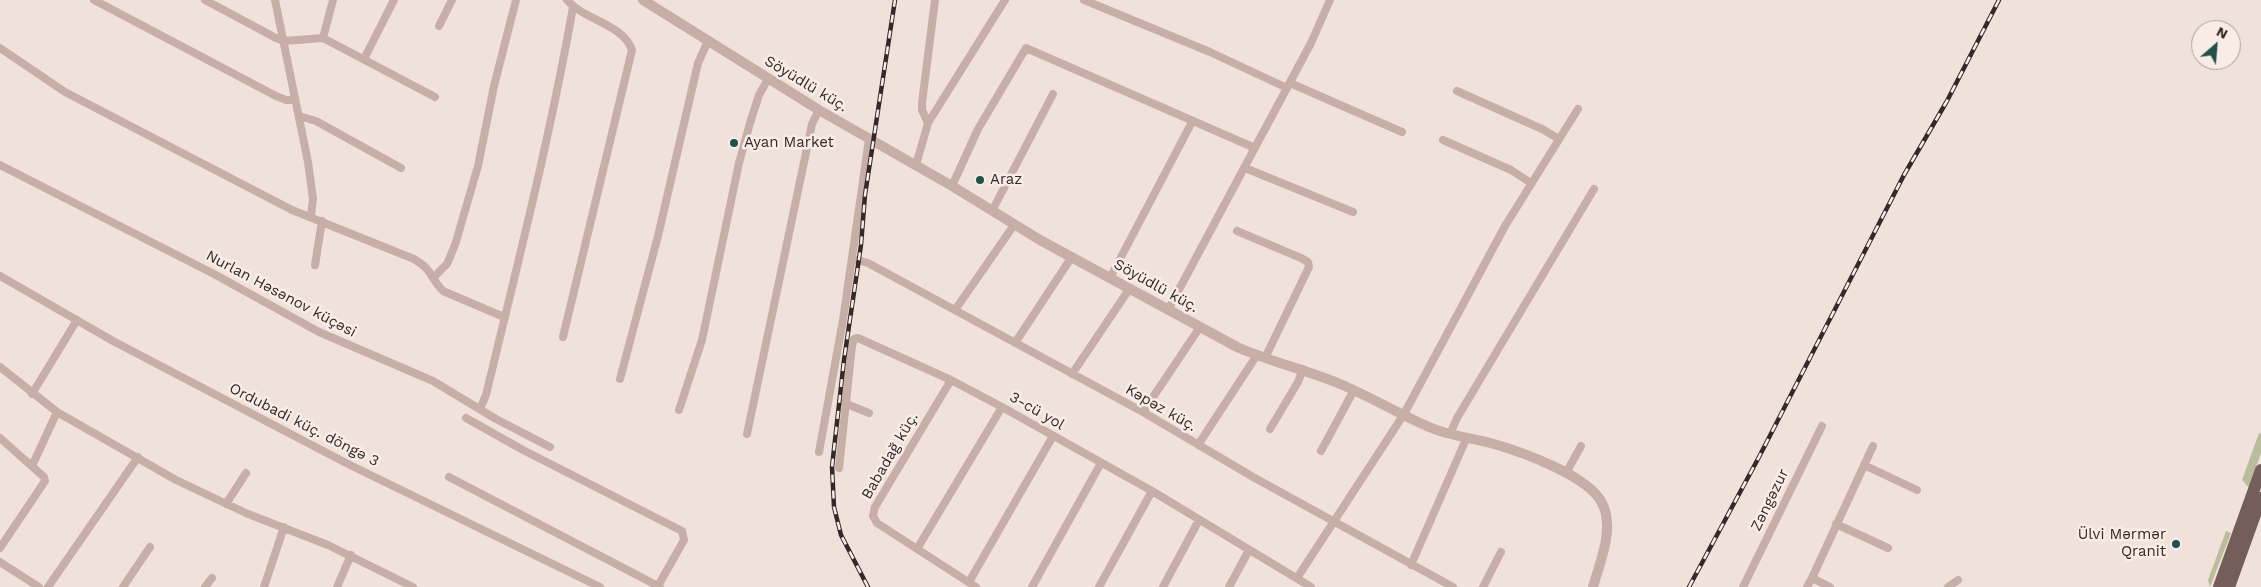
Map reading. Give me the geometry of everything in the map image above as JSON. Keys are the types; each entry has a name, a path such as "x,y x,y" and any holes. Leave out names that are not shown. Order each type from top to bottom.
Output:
{"main road":[{"path":"2219,587 2261,470"},
{"path":"2229,587 2261,498"}],"street":[{"path":"94,0 276,96 286,100 294,100"},
{"path":"205,0 284,41 323,38 435,97"},
{"path":"276,0 294,100 299,116 312,184 311,216"},
{"path":"323,38 333,0"},
{"path":"364,59 394,0"},
{"path":"439,26 452,0"},
{"path":"434,277 447,264 455,245 478,166 494,86 516,0"},
{"path":"563,337 632,50 629,43 619,34 573,7 567,0"},
{"name":"Söyüdlü küç.","path":"643,0 818,110 952,186 1071,258 1200,327 1261,357 1304,370 1354,390 1428,427 1522,454 1566,473 1597,495 1605,509 1606,539 1593,587"},
{"path":"928,123 922,110 922,103 935,0"},
{"path":"916,165 928,123 1005,0"},
{"path":"1084,0 1402,132"},
{"path":"1168,310 1288,86 1330,0"},
{"path":"480,409 486,395 504,318 564,58 573,7"},
{"path":"620,379 658,236 698,63 708,41"},
{"path":"0,48 65,92 292,210 311,216 414,259 428,268 437,285 443,291 504,318"},
{"path":"952,186 978,129 1026,48 1255,148"},
{"path":"679,410 702,340 739,162 750,123 768,79"},
{"path":"1457,91 1542,129 1559,139"},
{"path":"992,211 1053,94"},
{"path":"1300,582 1333,522 1404,414 1505,226 1578,108"},
{"path":"747,434 812,124 818,110"},
{"path":"299,116 316,120 401,168"},
{"path":"1110,278 1192,122"},
{"path":"818,452 853,259 870,139"},
{"path":"1443,140 1511,170 1531,183"},
{"name":"Nurlan Həsənov küçəsi","path":"0,165 214,274 319,332 433,381 550,447"},
{"path":"1245,168 1353,212"},
{"path":"1450,434 1457,418 1594,189"},
{"path":"315,265 322,221"},
{"path":"955,310 1014,225"},
{"path":"1198,445 1261,357 1309,267 1308,262 1301,258 1238,231"},
{"path":"1015,343 1071,258"},
{"name":"Kəpəz küç.","path":"853,259 868,263 1143,412 1333,522 1453,587"},
{"name":"Ordubadi küç. döngə 3","path":"1,278 348,464 600,587"},
{"path":"1072,374 1130,288"},
{"path":"32,394 77,320"},
{"path":"1143,412 1200,327"},
{"name":"3-cü yol","path":"839,468 844,403 852,346 856,338 950,380 1002,407 1152,491 1311,587"},
{"path":"0,367 57,412 176,480 248,514 284,527 351,556 413,587"},
{"path":"1270,429 1304,370"},
{"name":"Babadağ küç.","path":"950,380 876,507 873,516 877,523 976,587"},
{"path":"1321,451 1354,390"},
{"path":"844,403 869,413"},
{"path":"918,549 1002,407"},
{"path":"32,466 57,412"},
{"path":"449,477 647,584 659,586 684,540 682,531 466,418"},
{"name":"Zəngəzur","path":"1743,587 1822,426"},
{"path":"969,582 1053,436"},
{"path":"1412,565 1467,437"},
{"path":"0,438 44,478 43,486 0,548"},
{"path":"1566,473 1581,446"},
{"path":"1807,587 1873,446"},
{"path":"48,587 138,457"},
{"path":"1032,587 1101,463"},
{"path":"1864,465 1917,490"},
{"path":"226,504 246,473"},
{"path":"1099,587 1152,491"},
{"path":"1163,587 1199,520"},
{"path":"1836,524 1888,548"},
{"path":"264,587 284,527"},
{"path":"123,587 150,547"},
{"path":"1229,587 1249,550"},
{"path":"1483,587 1502,552"},
{"path":"338,587 351,556"},
{"path":"0,562 40,587"},
{"path":"205,587 212,578"},
{"path":"1812,578 1830,587"},
{"path":"1948,587 1958,580"}],"green space":[{"path":"2259,433 2261,434 2261,453 2249,488 2242,480"},
{"path":"2226,531 2231,533 2210,587 2208,580"}],"railway":[{"path":"868,587 841,535 834,507 832,467 844,360 861,245 865,195 895,0"},
{"path":"1689,587 1759,457 1904,175 1947,101 1999,0"}],"place":[{"name":"Ayan Market","path":"734,143"},
{"name":"Araz","path":"980,180"},
{"name":"Ülvi Mərmər Qranit","path":"2176,544"}]}
